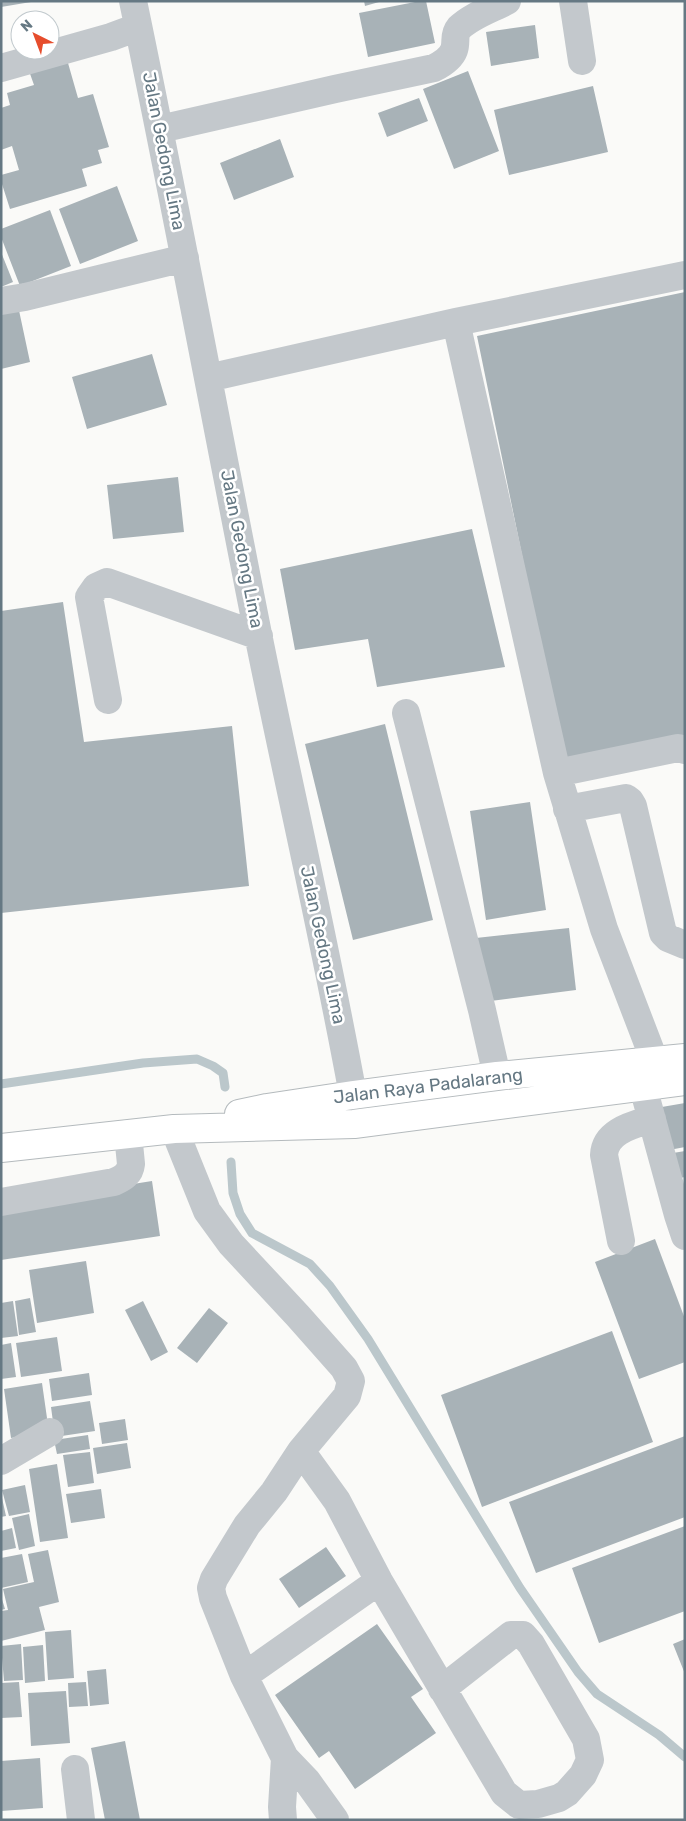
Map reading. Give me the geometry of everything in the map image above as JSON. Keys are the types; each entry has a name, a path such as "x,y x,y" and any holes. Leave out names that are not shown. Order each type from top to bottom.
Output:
{"highway":[{"name":"Jalan Raya Padalarang","path":"174,1129 267,1108 353,1095 497,1076 685,1058"},
{"name":"Jalan Raya Padalarang","path":"1,1148 174,1129 354,1124 685,1081"}],"street":[{"path":"160,129 335,88 434,68 448,59 454,50 455,35 458,29 484,12 507,1"},
{"path":"573,1 582,62"},
{"path":"1,68 111,37 136,14"},
{"name":"Jalan Gedong Lima","path":"136,14 259,636 338,1013 353,1095"},
{"path":"1,301 25,297 185,258"},
{"path":"208,378 456,322 685,275"},
{"path":"456,322 557,773 604,928 655,1062"},
{"path":"108,700 89,597 96,587 107,582 259,636"},
{"path":"406,713 497,1076"},
{"path":"557,773 678,748 685,750"},
{"path":"567,809 626,798 630,801 633,806 662,933 685,946"},
{"path":"644,1087 685,1236"},
{"path":"621,1241 604,1147 609,1140 625,1128 652,1119"},
{"path":"174,1129 207,1211 232,1244 344,1368 351,1381 347,1396 301,1451 274,1492 247,1525 214,1579 211,1588 213,1598 244,1676 285,1758 307,1781 335,1820"},
{"path":"1,1202 114,1182 124,1177 131,1164 128,1134"},
{"path":"1,1461 50,1432"},
{"path":"301,1451 337,1501 379,1581 442,1689 504,1793 514,1802 526,1806 538,1804 558,1798 574,1787 587,1770 590,1760 586,1738 531,1644 523,1635 511,1635 442,1689"},
{"path":"244,1676 379,1581"},
{"path":"283,1820 285,1758"},
{"path":"75,1769 81,1820"}],"building":[{"path":"1,1 31,1 31,2 1,7"},
{"path":"364,1 379,1 379,2 365,6"},
{"path":"426,1 435,43 368,57 359,13"},
{"path":"535,25 539,58 491,66 486,32"},
{"path":"66,56 78,98 93,94 109,147 98,150 102,163 82,169 87,186 10,209 1,181 1,175 19,170 12,146 1,150 1,108 10,105 7,93 34,85 28,68 53,60 60,60 60,58"},
{"path":"468,71 499,151 454,169 423,89"},
{"path":"593,86 608,152 509,175 494,110"},
{"path":"419,98 428,121 387,137 378,113"},
{"path":"280,139 294,177 234,200 220,163"},
{"path":"117,186 138,241 80,264 59,209"},
{"path":"50,210 71,266 20,286 1,237 1,229"},
{"path":"1,252 13,282 1,287"},
{"path":"685,292 685,735 564,760 477,336"},
{"path":"17,301 30,362 1,369 1,305"},
{"path":"152,354 167,405 87,429 72,377"},
{"path":"178,477 184,532 113,539 107,485"},
{"path":"472,529 505,667 377,687 368,639 295,650 280,569"},
{"path":"63,602 84,742 232,726 249,886 1,913 1,611"},
{"path":"385,724 433,920 353,940 305,744"},
{"path":"530,802 546,910 486,920 470,811"},
{"path":"569,928 576,990 483,1002 476,938"},
{"path":"685,1103 685,1147 664,1151 656,1108"},
{"path":"685,1151 685,1177 671,1180 667,1154"},
{"path":"152,1181 160,1236 1,1260 1,1205"},
{"path":"655,1239 685,1319 685,1362 639,1379 595,1262"},
{"path":"86,1261 94,1313 37,1323 29,1270"},
{"path":"30,1298 36,1332 19,1335 15,1301"},
{"path":"13,1301 18,1336 1,1338 1,1303"},
{"path":"143,1301 168,1352 151,1361 125,1310"},
{"path":"209,1308 228,1323 197,1363 177,1348"},
{"path":"612,1331 653,1442 482,1507 441,1395"},
{"path":"57,1337 62,1371 21,1377 16,1343"},
{"path":"11,1343 16,1377 1,1379 1,1345"},
{"path":"89,1373 92,1395 52,1401 49,1379"},
{"path":"42,1383 49,1432 11,1438 4,1389"},
{"path":"90,1401 95,1431 55,1437 51,1407"},
{"path":"125,1419 128,1440 102,1444 99,1423"},
{"path":"88,1435 90,1449 57,1454 54,1440"},
{"path":"685,1436 685,1517 536,1573 509,1502"},
{"path":"127,1443 131,1468 97,1474 93,1448"},
{"path":"90,1452 94,1483 68,1487 63,1455"},
{"path":"57,1464 68,1538 40,1542 29,1469"},
{"path":"25,1485 30,1512 9,1516 2,1490"},
{"path":"101,1489 105,1518 71,1523 66,1494"},
{"path":"1,1499 6,1516 1,1517"},
{"path":"29,1514 35,1546 19,1550 12,1518"},
{"path":"685,1526 685,1611 599,1643 572,1568"},
{"path":"12,1528 16,1548 1,1551 1,1531"},
{"path":"326,1547 346,1576 299,1608 279,1579"},
{"path":"48,1550 59,1602 39,1607 45,1630 1,1641 1,1611 8,1610 3,1589 34,1582 28,1554"},
{"path":"22,1554 28,1582 1,1588 1,1558"},
{"path":"1,1596 5,1609 1,1610"},
{"path":"377,1624 423,1689 411,1697 436,1733 355,1789 329,1751 319,1758 275,1695"},
{"path":"71,1630 74,1678 48,1680 45,1632"},
{"path":"685,1639 685,1674 673,1644"},
{"path":"21,1644 23,1680 4,1681 1,1646"},
{"path":"43,1645 45,1681 25,1683 23,1647"},
{"path":"106,1669 109,1704 90,1706 87,1671"},
{"path":"19,1682 22,1717 1,1718 1,1683"},
{"path":"86,1682 88,1706 69,1707 68,1683"},
{"path":"66,1691 70,1743 31,1746 28,1693"},
{"path":"125,1741 140,1820 105,1820 91,1748"},
{"path":"40,1758 43,1808 1,1811 1,1761"}],"waterway":[{"path":"1,1084 143,1063 197,1059 223,1073 225,1087"},
{"path":"231,1162 233,1193 240,1214 252,1233 310,1264 330,1286 368,1339 520,1588 578,1672 597,1694 659,1735 685,1757"}]}
